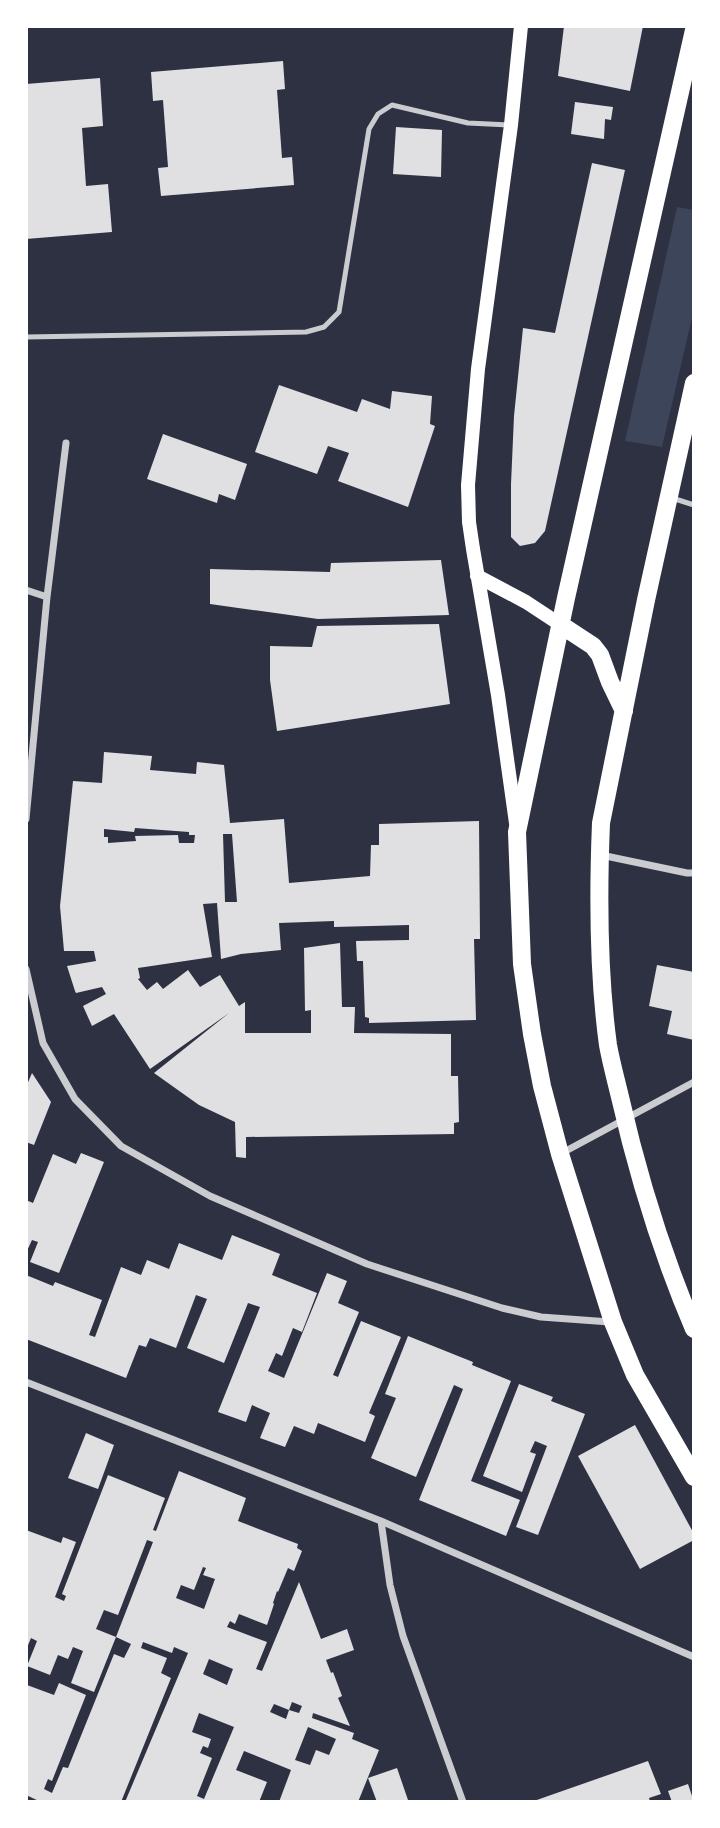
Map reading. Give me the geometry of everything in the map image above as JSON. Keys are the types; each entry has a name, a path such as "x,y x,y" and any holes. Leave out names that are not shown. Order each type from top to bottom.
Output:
{"main road":[{"path":"521,26 511,125 478,369 468,485 469,522 498,695 517,832 522,964 542,1086 560,1154 613,1322 635,1375 694,1477"},
{"path":"517,832 694,30"},
{"path":"694,383 601,822 600,855 602,981 609,1049 625,1119 657,1231 694,1329"},
{"path":"477,576 526,602 593,646 600,655 624,711"}],"street":[{"path":"26,819 47,597 66,443"},
{"path":"26,590 47,597"},
{"path":"600,855 690,873 694,879"},
{"path":"26,968 43,1044 75,1098 121,1146 210,1196 367,1264 502,1308 541,1317 613,1322"},
{"path":"560,1154 694,1082"},
{"path":"26,1382 382,1521 694,1657"},
{"path":"382,1521 390,1585 403,1636 463,1802"}],"lane":[{"path":"26,337 306,332 324,327 340,312 369,129 378,114 392,105 468,124 511,125"},
{"path":"669,497 694,505"}],"shaded area":[{"path":"677,207 694,210 694,309 662,447 625,441"}],"building":[{"path":"564,26 643,26 630,91 558,76"},
{"path":"283,61 285,89 277,90 282,158 292,157 294,185 161,196 158,168 168,167 163,100 153,101 151,72"},
{"path":"100,78 103,126 82,128 86,186 108,184 112,232 26,239 26,84"},
{"path":"575,102 613,107 611,120 605,119 604,139 571,134"},
{"path":"396,127 442,130 441,177 393,174"},
{"path":"592,163 625,170 545,531 535,543 520,546 511,537 511,484 514,416 523,328 555,333"},
{"path":"279,385 357,412 362,399 390,409 392,391 432,396 430,424 435,426 408,507 338,481 349,453 328,446 317,474 255,452"},
{"path":"163,434 247,464 235,500 219,494 217,503 147,479"},
{"path":"441,560 449,615 318,619 210,604 210,569 330,572 331,563"},
{"path":"439,624 450,704 277,731 270,680 270,646 312,647 317,626"},
{"path":"104,752 152,756 150,770 196,774 197,762 224,765 230,823 284,819 289,883 370,876 371,845 379,845 379,824 479,821 480,939 474,939 476,1020 369,1023 369,1018 365,1017 363,961 357,961 356,941 409,940 409,925 334,927 334,921 279,923 281,950 221,959 217,903 203,904 212,957 138,968 138,979 147,990 157,982 163,989 188,970 200,987 220,975 239,1006 245,1002 245,1033 311,1033 311,1010 305,1011 304,948 340,943 342,1007 355,1007 354,1033 451,1034 451,1076 458,1076 459,1122 454,1123 454,1134 246,1137 246,1158 236,1157 235,1122 199,1105 154,1073 229,1013 150,1069 114,1014 92,1026 83,1006 106,994 102,987 76,993 67,966 96,961 94,951 64,951 60,906 73,781 102,783","holes":["135,828 189,832 189,835 195,835 194,843 179,843 178,835 135,836 136,841 108,843 108,837 104,837 104,829 134,832","223,834 232,834 237,902 225,902"]},
{"path":"657,965 694,972 694,1040 667,1034 672,1011 649,1006"},
{"path":"32,1073 51,1102 34,1145 26,1142 26,1087"},
{"path":"81,1153 104,1162 59,1273 30,1262 38,1242 32,1240 26,1253 26,1200 33,1203 53,1154 76,1164"},
{"path":"232,1235 280,1254 272,1275 317,1293 302,1332 293,1328 282,1356 276,1353 268,1371 284,1378 327,1273 347,1281 338,1303 359,1312 333,1375 338,1377 361,1321 401,1337 369,1413 375,1416 365,1442 318,1423 314,1434 294,1426 285,1447 260,1438 270,1413 252,1405 246,1422 218,1412 260,1307 248,1303 224,1363 187,1348 207,1299 196,1295 176,1348 150,1338 146,1347 139,1345 126,1378 26,1339 26,1275 53,1286 55,1282 102,1300 89,1335 95,1337 121,1267 141,1275 147,1260 169,1269 179,1243 222,1260"},
{"path":"408,1336 473,1362 472,1365 511,1381 471,1481 520,1500 506,1536 419,1500 463,1389 454,1385 416,1477 371,1458 396,1398 385,1394"},
{"path":"519,1384 553,1397 551,1401 585,1414 538,1535 516,1527 547,1446 535,1441 530,1452 536,1454 522,1492 483,1476"},
{"path":"635,1425 694,1534 694,1540 640,1569 578,1456"},
{"path":"86,1433 114,1445 98,1489 68,1478"},
{"path":"179,1471 246,1498 238,1521 298,1544 297,1548 302,1551 294,1571 288,1568 277,1591 267,1625 239,1614 235,1624 230,1621 227,1627 267,1642 256,1669 262,1671 299,1582 321,1639 347,1629 354,1650 326,1660 342,1696 338,1698 350,1726 313,1713 312,1718 354,1733 352,1739 379,1750 358,1802 279,1802 291,1770 244,1751 236,1770 267,1782 259,1802 125,1802 188,1653 174,1647 172,1653 143,1642 141,1648 167,1658 161,1673 171,1678 121,1802 41,1802 26,1795 27,1685 54,1695 59,1683 86,1695 52,1781 48,1779 44,1789 52,1793 63,1767 68,1768 114,1654 124,1658 131,1644 116,1637 94,1692 71,1683 83,1651 73,1647 68,1659 58,1655 50,1675 27,1666 37,1641 31,1638 26,1650 26,1530 61,1543 63,1537 76,1542 55,1597 64,1601 66,1596 62,1594 108,1475 165,1498 153,1530 156,1531","holes":["147,1540 153,1542 116,1637 96,1629 104,1610 118,1615","203,1567 206,1568 203,1575 215,1579 204,1609 176,1598 181,1585 194,1590","209,1659 233,1669 227,1685 203,1674","292,1702 302,1706 299,1713 289,1710","274,1704 289,1710 286,1719 270,1712","199,1713 234,1727 204,1799 197,1796 212,1758 200,1753 203,1746 208,1748 211,1739 192,1732","308,1727 336,1739 329,1755 316,1750 310,1765 295,1760"]},
{"path":"648,1761 661,1794 649,1798 650,1802 531,1802"},
{"path":"397,1768 408,1800 377,1802 368,1778"},
{"path":"688,1784 694,1802 672,1802 668,1791"}]}
